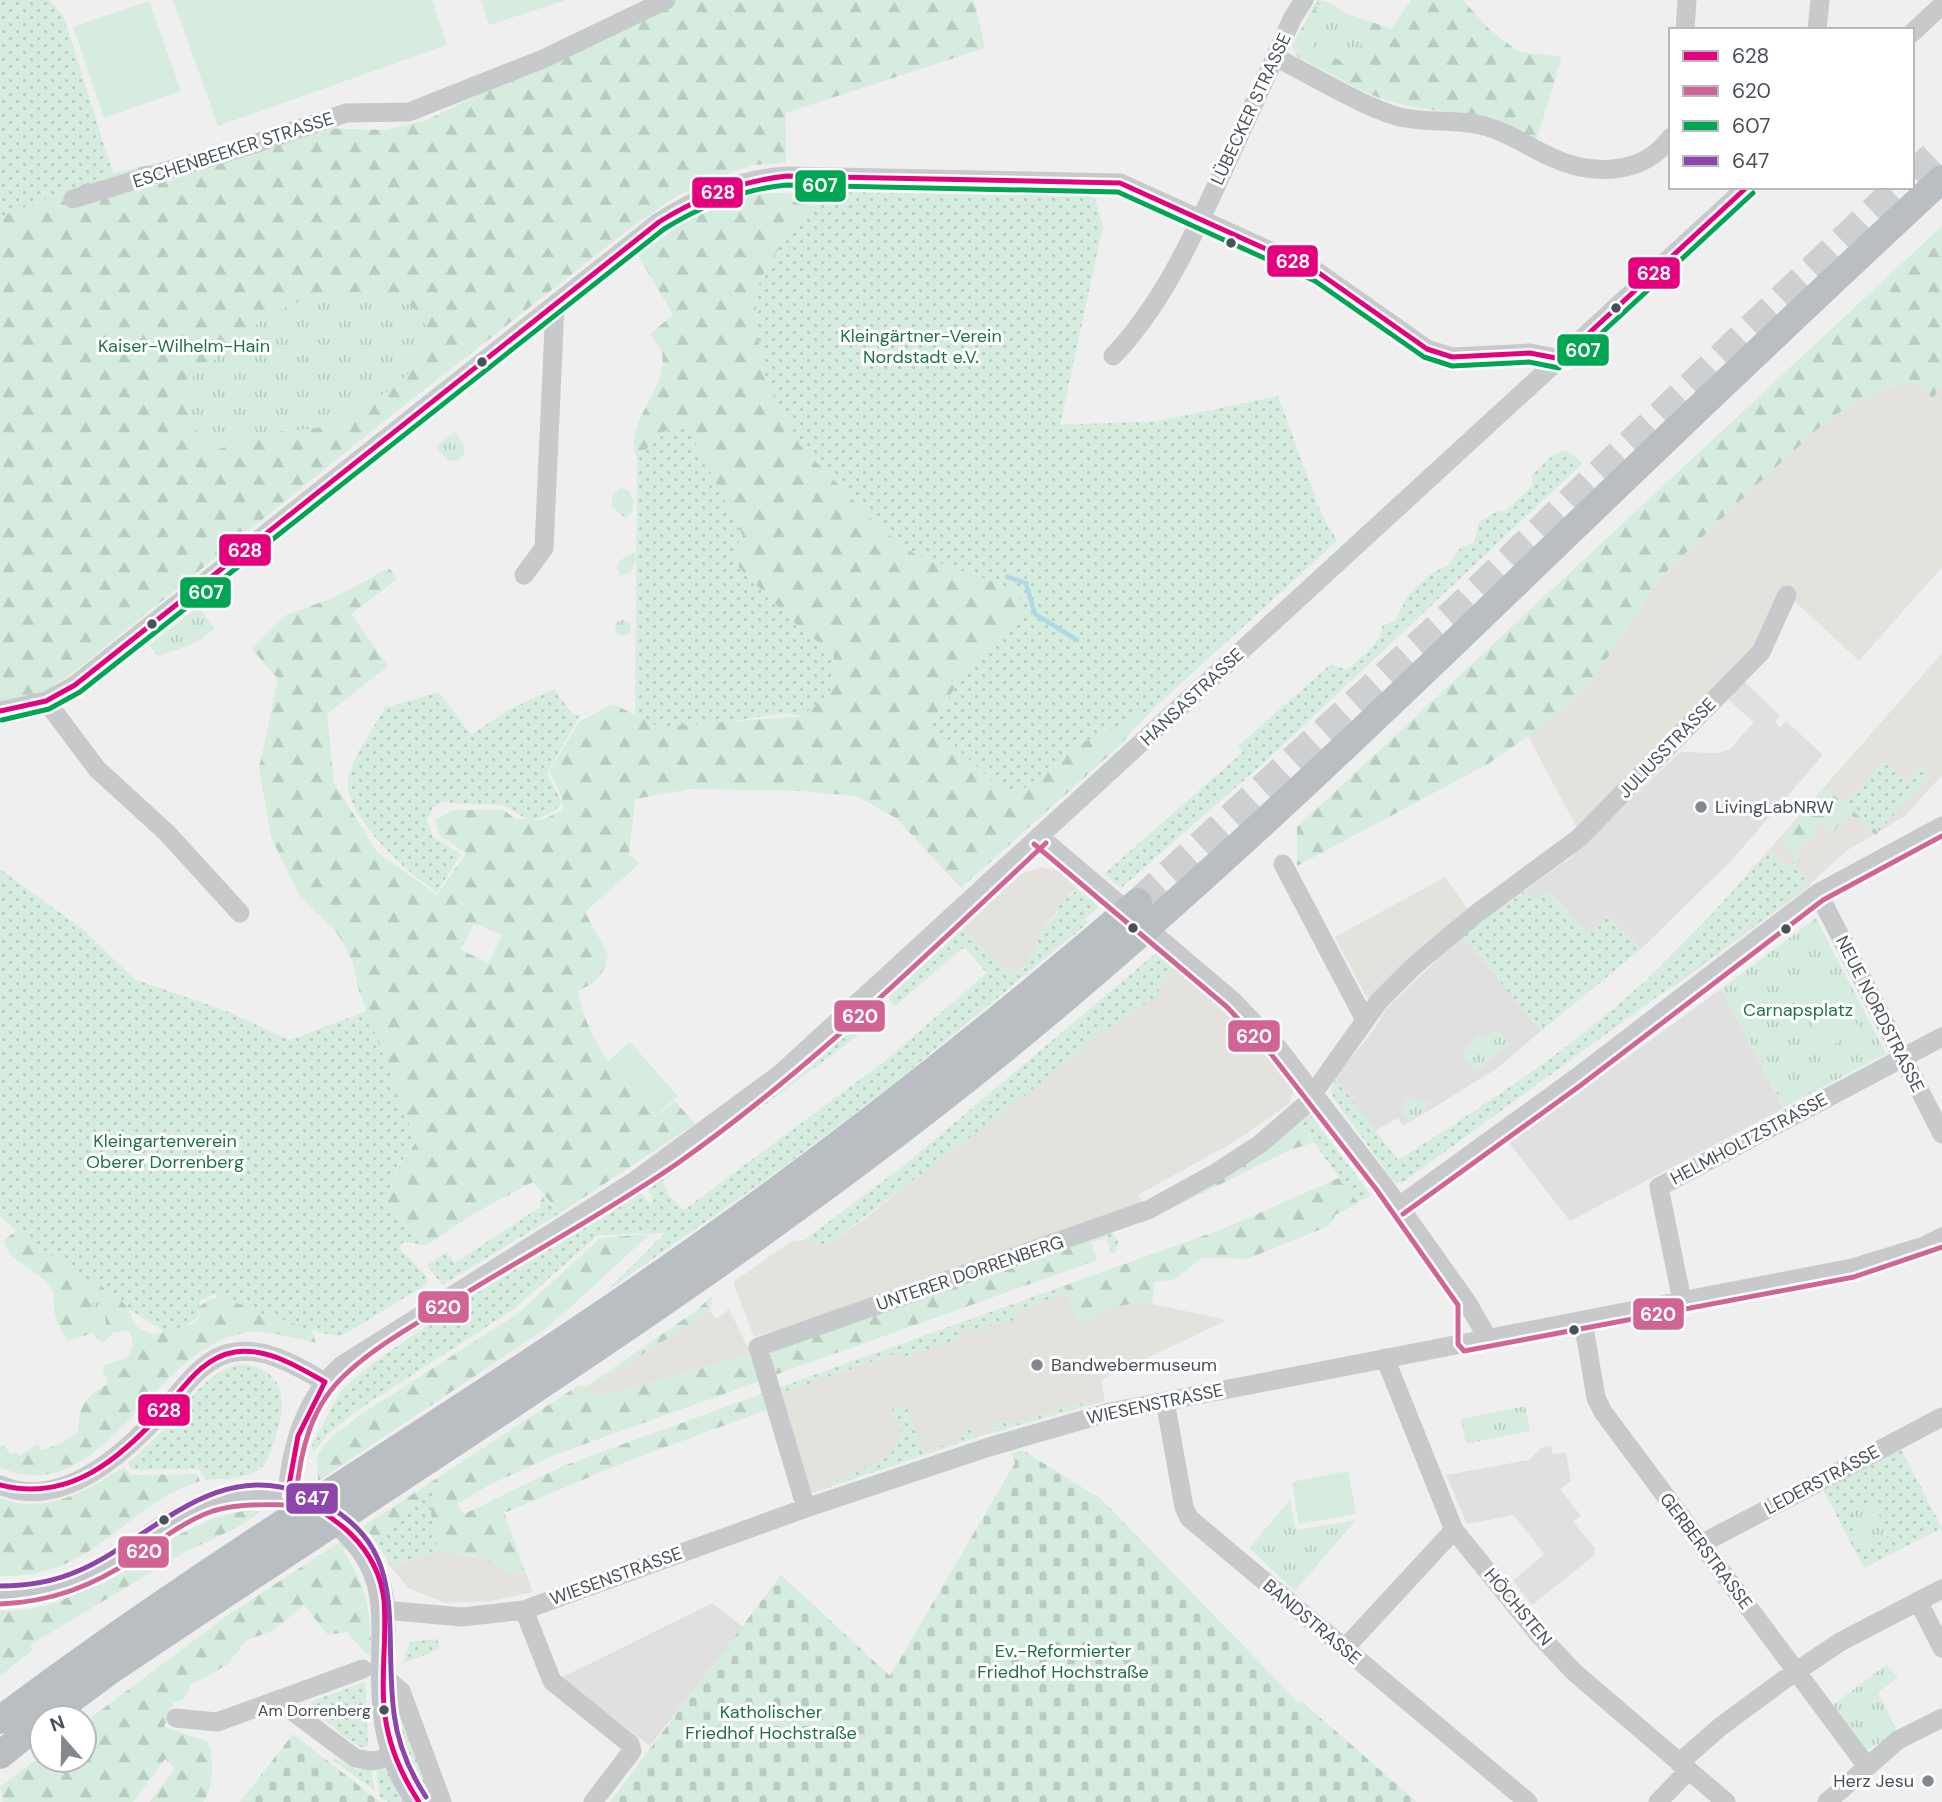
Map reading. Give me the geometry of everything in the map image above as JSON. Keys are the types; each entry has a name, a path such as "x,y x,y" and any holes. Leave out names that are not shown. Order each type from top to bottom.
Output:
{"highway":[{"path":"65,1704 108,1672 546,1382 724,1260 908,1125 1148,910 1303,786 1942,179"},
{"path":"0,1720 135,1623 500,1383 721,1231 1126,929"},
{"path":"0,1755 28,1733"}],"main road":[{"path":"0,1595 47,1590 91,1576 163,1527 207,1504 258,1495 287,1496 310,1504 334,1518 356,1542 380,1583 384,1610 373,1673 393,1758 419,1802"}],"street":[{"name":"ESCHENBEEKER STRASSE","path":"72,199 245,148 346,113 409,112 543,59 666,0"},
{"name":"LÜBECKER STRASSE","path":"1113,356 1128,340 1164,287 1201,219 1304,0"},
{"path":"1685,28 1687,0"},
{"path":"1817,28 1820,0"},
{"path":"1914,31 1942,5"},
{"path":"1275,57 1391,115 1406,119 1483,126 1517,138 1552,158 1581,167 1613,170 1643,163 1657,154 1669,139"},
{"path":"0,711 46,701 75,685 659,222 694,200 733,184 770,177 1107,181 1133,187 1319,273 1427,349 1452,357 1530,353 1561,359"},
{"name":"HANSASTRASSE","path":"324,1382 365,1348 636,1180 728,1115 780,1074 1744,189"},
{"path":"524,575 544,548 555,305"},
{"name":"JULIUSSTRASSE","path":"1312,1092 1378,1001 1450,935 1578,838 1762,652 1776,614 1787,595"},
{"path":"46,701 97,769 167,832 240,913"},
{"path":"1398,1208 1619,1046 1818,893 1942,826"},
{"path":"1040,837 1233,1002 1278,1048 1467,1302 1489,1339"},
{"path":"1283,864 1365,1020"},
{"name":"NEUE NORDSTRASSE","path":"1818,893 1942,1134"},
{"name":"HELMHOLTZSTRASSE","path":"1682,1301 1659,1187 1942,1037"},
{"name":"UNTERER DORRENBERG","path":"806,1508 758,1347 1063,1242 1150,1209 1217,1172 1260,1144 1289,1122 1305,1105 1312,1092"},
{"name":"WIESENSTRASSE","path":"384,1610 463,1617 524,1610 806,1508 989,1447 1110,1412 1852,1268 1911,1251 1942,1237"},
{"path":"1467,1302 1467,1343"},
{"name":"GERBERSTRASSE","path":"1583,1321 1596,1398 1603,1412 1866,1765"},
{"path":"0,1485 24,1491 44,1490 89,1474 135,1439 200,1370 227,1353 241,1351 266,1354 324,1382 297,1435 287,1496"},
{"name":"HÖCHSTEN","path":"1385,1358 1454,1530 1540,1636 1575,1673 1726,1802"},
{"name":"BANDSTRASSE","path":"1165,1401 1184,1507 1189,1518 1528,1802"},
{"name":"LEDERSTRASSE","path":"1701,1544 1942,1417"},
{"path":"1345,1648 1454,1530"},
{"path":"1658,1802 1684,1767 1720,1727 1840,1642 1942,1589"},
{"path":"1918,1601 1942,1648"},
{"path":"524,1610 552,1681 631,1744 632,1751 593,1802"},
{"path":"176,1718 217,1722 277,1700 373,1673 401,1691 442,1802"},
{"path":"277,1700 355,1758 371,1761 393,1758"},
{"path":"1827,1802 1866,1765 1898,1740 1942,1718"}],"shaded area":[{"path":"1914,382 1933,398 1942,386 1942,567 1859,661 1785,592 1764,639 1578,830 1528,736 1573,701 1596,674 1663,575 1768,474 1831,417 1882,389"},
{"path":"1942,653 1942,775 1905,816 1846,851 1799,894 1673,987 1659,968 1717,909"},
{"name":"LivingLabNRW","path":"1742,679 1780,716 1775,722 1780,727 1786,721 1823,755 1731,861 1641,949 1609,917 1589,934 1547,890 1535,901 1525,891 1570,858 1680,752 1719,753 1730,749 1754,722 1724,696"},
{"path":"1041,867 1059,871 1078,889 1071,892 1042,931 1026,964 1015,973 1000,966 962,928 1021,874"},
{"path":"1445,877 1469,911 1372,1000 1368,1000 1335,937"},
{"path":"1462,936 1541,1031 1499,1067 1433,1108 1403,1126 1398,1118 1375,1131 1335,1078 1375,1028 1386,1009"},
{"path":"1174,966 1238,1019 1294,1089 1289,1104 1234,1142 1138,1195 1143,1203 929,1280 754,1337 733,1282 792,1241 804,1240 827,1245 864,1219 1103,1031 1154,998"},
{"path":"1721,989 1784,1108 1570,1221 1509,1143"},
{"path":"1184,1243 1175,1279 1154,1282 1152,1304 1227,1320 1101,1380 1105,1401 977,1437 809,1494 778,1388"},
{"path":"729,1309 751,1354 605,1396 582,1392 710,1311 717,1319"},
{"path":"1551,1446 1552,1454 1566,1452 1571,1481 1560,1489 1581,1516 1573,1522 1596,1549 1593,1551 1595,1555 1532,1605 1513,1581 1544,1554 1514,1515 1467,1524 1446,1475 1529,1460 1541,1448"},
{"path":"439,1550 473,1557 485,1556 512,1574 525,1571 533,1592 491,1601 446,1603 408,1588 391,1567"},
{"path":"712,1603 743,1627 650,1746 561,1678"}],"green space":[{"path":"0,0 49,0 63,15 113,173 0,217"},
{"path":"173,0 432,0 447,45 218,126"},
{"path":"481,0 566,0 489,25"},
{"name":"Kaiser-Wilhelm-Hain","path":"671,0 974,0 985,48 785,113 786,163 753,165 680,194 632,227 373,430 74,672 42,693 0,701 0,217 113,173 319,128 386,130 427,120"},
{"path":"1317,0 1326,1 1348,14 1391,29 1411,0 1463,0 1489,29 1519,52 1562,57 1536,140 1519,130 1486,118 1387,100 1360,90 1296,56 1292,46 1312,9 1325,15 1311,46 1350,65 1368,29 1315,3"},
{"path":"149,1 181,91 104,118 73,27"},
{"path":"1315,3 1368,29 1351,65 1311,46 1325,16 1312,9"},
{"name":"Kleingärtner-Verein Nordstadt e.V.","path":"821,192 1094,196 1103,226 1060,425 1158,421 1278,396 1321,513 1337,541 1153,709 1084,742 1011,799 930,723 972,665 1023,614 1017,591 915,554 882,530 800,445 765,376 757,331 756,298 760,280 775,254"},
{"path":"821,192 775,254 760,280 756,298 757,331 765,376 800,445 882,530 915,554 1017,590 1023,613 972,665 930,723 1011,799 1084,742 1153,709 1116,749 961,888 896,818 856,796 802,791 690,789 635,799 629,855 640,863 585,912 608,955 598,978 578,991 590,1029 607,1060 655,1117 675,1101 695,1124 560,1213 533,1182 473,1214 427,1245 385,1207 397,1169 416,1142 359,991 352,960 336,931 300,897 271,837 259,768 278,679 252,649 286,615 333,598 389,568 397,579 351,614 388,666 327,714 334,783 377,852 437,895 466,853 440,836 435,820 454,810 504,810 515,819 542,820 563,810 562,798 549,771 579,722 613,704 660,727 802,716 830,694 834,654 802,630 739,568 736,546 743,536 687,426 665,431 637,458 634,445 640,419 659,380 662,367 662,353 650,334 673,315 638,255 702,209 745,194","holes":["474,923 502,935 489,963 461,950"]},
{"path":"1942,226 1942,386 1933,398 1914,382 1882,389 1831,417 1663,575 1596,674 1573,701 1488,764 1297,866 1297,827"},
{"path":"358,292 388,295 413,308 427,331 428,348 422,360 372,402 336,423 281,431 207,453 186,406 185,381 204,369 246,332 275,313 304,300"},
{"path":"687,426 744,536 739,568 802,630 834,654 830,694 803,716 785,713 714,724 660,727 635,717 637,458 665,431"},
{"path":"455,432 463,443 465,453 459,460 449,461 436,447"},
{"path":"1566,450 1583,463 1268,759 1121,888 1104,874 1243,752 1238,746 1331,664 1346,670 1363,656 1378,639 1382,626 1395,621 1407,597 1419,584 1448,565 1461,547 1474,543 1479,522 1496,512 1507,510 1532,486 1532,475 1553,455"},
{"path":"621,488 630,492 633,503 631,514 625,518 611,506 613,494"},
{"path":"634,552 637,557 631,572 621,576 617,568 619,561"},
{"path":"198,607 215,628 196,643 158,656 149,645"},
{"path":"620,620 626,620 631,628 629,634 620,636 615,631 615,625"},
{"path":"554,689 572,714 580,715 547,773 562,803 550,813 534,819 496,805 444,801 433,808 427,819 433,837 461,854 437,892 410,872 378,841 354,806 348,789 349,775 365,741 385,708 439,692 471,735 510,709"},
{"path":"1885,761 1908,782 1915,774 1912,771 1919,764 1930,776 1878,832 1844,804"},
{"path":"1825,788 1878,832 1876,835 1850,814 1831,833 1819,820 1812,827 1817,833 1796,852 1802,859 1795,863 1788,846 1780,839"},
{"path":"1770,851 1789,868 1795,863 1809,886 1402,1183 1395,1183 1334,1099 1331,1091 1335,1078 1398,1160 1501,1093 1599,1021 1674,953"},
{"name":"Kleingartenverein Oberer Dorrenberg","path":"0,869 85,931 134,979 226,1011 290,1040 367,1011 416,1141 397,1167 385,1207 427,1245 403,1242 399,1248 426,1276 427,1284 345,1334 335,1336 225,1309 215,1294 200,1300 197,1318 173,1334 166,1333 37,1249 0,1216"},
{"path":"1078,889 1099,907 1085,919 1088,923 897,1081 781,1169 608,1290 665,1233 598,1235 514,1309 355,1412 327,1435 313,1453 312,1444 343,1388 377,1360 459,1304 641,1192 649,1204 654,1200 647,1188 769,1099 876,1004 885,1015 662,1182 668,1191 666,1193 684,1210 885,1061 987,973 964,947 895,1006 886,995 962,928 1000,966 1015,973 1026,964 1042,931 1057,914 1058,905"},
{"path":"1546,890 1589,934 1609,916 1641,949 1541,1031 1462,936 1525,891 1535,901"},
{"name":"Carnapsplatz","path":"1816,918 1886,1054 1784,1107 1721,989"},
{"path":"1156,953 1174,966 1154,998 1103,1031 1018,1101 827,1245 804,1240 901,1168"},
{"path":"1830,973 1860,1030 1825,1049 1795,991"},
{"path":"1497,1028 1510,1044 1476,1072 1461,1054 1481,1033 1484,1037"},
{"path":"630,1042 678,1096 655,1116 607,1062"},
{"path":"1408,1097 1429,1102 1424,1111 1409,1120 1399,1112"},
{"path":"1310,1114 1371,1195 1358,1203 1299,1122"},
{"path":"1299,1122 1313,1143 1292,1149 1142,1223 1140,1219"},
{"path":"1339,1178 1358,1203 1335,1215 1329,1226 1247,1259 1203,1257 1175,1279 1154,1282 1152,1304 1134,1303 1114,1308 1094,1316 1079,1327 1064,1286 1225,1228"},
{"path":"542,1195 560,1213 442,1285 427,1265 447,1252 455,1263 540,1207"},
{"path":"16,1231 29,1237 52,1255 67,1259 85,1279 96,1280 112,1297 120,1299 127,1307 136,1326 152,1335 193,1324 200,1316 198,1308 208,1300 225,1296 256,1314 273,1316 312,1331 316,1343 261,1332 219,1341 187,1362 100,1447 70,1467 37,1475 0,1467 0,1447 3,1445 11,1454 16,1452 20,1456 38,1443 41,1450 62,1443 78,1432 80,1415 87,1399 107,1384 108,1378 103,1373 104,1365 127,1358 133,1344 127,1330 113,1333 106,1330 104,1310 107,1305 98,1301 92,1303 97,1320 92,1333 69,1341 57,1321 52,1290 10,1254 6,1247 4,1240"},
{"path":"1110,1231 1118,1240 1116,1252 1112,1254 1106,1238 1091,1243 1090,1239"},
{"path":"650,1234 551,1325 318,1481 317,1455 332,1437 360,1415 519,1313 600,1238"},
{"path":"1090,1239 1097,1260 772,1376 766,1358 772,1349"},
{"path":"1064,1286 1066,1293 1016,1311 1018,1319 982,1328 982,1331 973,1333 970,1328 959,1331 961,1338 903,1359 899,1352 780,1394 778,1388"},
{"path":"712,1296 710,1311 583,1392 605,1396 751,1354 760,1381 557,1454 491,1484 457,1504 464,1514 563,1466 764,1393 769,1409 625,1462 504,1513 525,1571 512,1574 486,1559 439,1550 431,1514 434,1489 376,1542 370,1533 343,1550 358,1576 366,1600 371,1655 366,1654 347,1632 328,1635 304,1605 274,1630 245,1641 228,1664 191,1685 184,1699 174,1702 164,1727 207,1741 212,1772 207,1796 203,1802 150,1802 175,1768 165,1759 133,1802 3,1802 0,1787 28,1766 28,1774 98,1774 98,1712 225,1617 579,1385 587,1386 697,1310"},
{"path":"98,1301 107,1306 104,1314 106,1330 113,1333 103,1343 92,1333 97,1320 92,1303"},
{"path":"242,1364 269,1374 281,1392 278,1429 268,1458 261,1467 252,1474 206,1480 199,1469 132,1470 127,1464 162,1431 200,1388 219,1373"},
{"path":"1076,1403 1089,1405 993,1432 993,1421 1014,1422"},
{"path":"906,1405 924,1452 959,1440 967,1429 972,1427 977,1437 817,1491 891,1454 901,1433 892,1409"},
{"path":"1525,1406 1530,1431 1466,1444 1461,1419"},
{"path":"1901,1449 1942,1528 1864,1568 1823,1490"},
{"name":"Ev.-Reformierter Friedhof Hochstraße","path":"1022,1450 1101,1499 1299,1703 1301,1701 1417,1802 610,1802 781,1575 890,1676 1015,1463 1012,1453"},
{"path":"123,1467 132,1475 197,1474 200,1481 173,1492 84,1554 60,1566 33,1574 0,1576 0,1498 16,1503 49,1502 80,1492"},
{"path":"1348,1471 1356,1514 1299,1524 1292,1482"},
{"path":"434,1488 431,1514 439,1550 391,1567 376,1542"},
{"path":"1290,1500 1296,1530 1356,1520 1295,1591 1249,1548"},
{"path":"1872,1503 1891,1535 1864,1549 1849,1522 1855,1519 1850,1510"},
{"path":"244,1511 262,1511 236,1528 185,1552 30,1645 33,1650 0,1676 0,1611 36,1608 68,1598 98,1584 182,1533 212,1520"},
{"path":"437,1639 440,1649 403,1663 410,1642"},
{"path":"1886,1665 1898,1677 1878,1693 1897,1731 1867,1751 1833,1705"},
{"path":"365,1682 368,1745 363,1748 350,1741 310,1708 312,1701"},
{"path":"396,1699 435,1802 430,1802 402,1750"},
{"path":"293,1734 380,1802 240,1802"},
{"path":"335,1758 354,1769 371,1769 374,1790 333,1760"},
{"path":"376,1768 387,1769 409,1802 387,1802 380,1797"}],"waterway":[{"path":"1007,577 1026,583 1035,614 1077,640"}],"tunnel":[{"path":"1914,173 1942,147"},
{"path":"1138,902 1456,610 1896,189"}],"transit line":[{"name":"628","path":"0,711 46,701 75,685 659,222 705,198 736,186 770,178 787,176 1120,183 1319,273 1427,349 1452,357 1530,353 1561,359"},
{"name":"607","path":"2,720 49,709 80,692 664,229 708,206 754,190 787,185 1118,192 1315,281 1424,357 1452,366 1529,362 1559,368"},
{"name":"628","path":"1561,359 1745,189"},
{"name":"607","path":"1567,365 1753,193"},
{"name":"620","path":"1403,1214 1581,1085 1823,900 1942,836"},
{"name":"620","path":"296,1497 304,1446 316,1414 324,1399 358,1363 409,1328 650,1182 727,1127 822,1050 1046,843"},
{"name":"620","path":"1034,844 1227,1007 1271,1054 1376,1189 1458,1305 1458,1344 1464,1351 1854,1277 1942,1247"},
{"name":"628","path":"0,1485 25,1489 49,1488 92,1472 112,1459 148,1427 204,1366 224,1355 259,1352 293,1365 325,1382"},
{"name":"628","path":"287,1496 298,1436 325,1382"},
{"name":"647","path":"0,1586 40,1583 78,1571 104,1558 183,1508 210,1495 239,1487 269,1485 301,1493 337,1512 362,1533 377,1558 386,1585 391,1679 398,1736 414,1777 426,1797"},
{"name":"628","path":"287,1496 337,1522 351,1534 373,1564 384,1600 383,1694 388,1733 406,1780 419,1802"},
{"name":"620","path":"0,1604 37,1600 71,1591 119,1568 182,1526 213,1511 249,1505 287,1505"}],"place":[{"name":"LivingLabNRW","path":"1701,807"},
{"name":"Bandwebermuseum","path":"1037,1365"},
{"name":"Am Dorrenberg","path":"384,1710"},
{"name":"Herz Jesu","path":"1928,1781"}],"park label":[{"name":"Katholischer Friedhof Hochstraße","path":"771,1722"}]}
